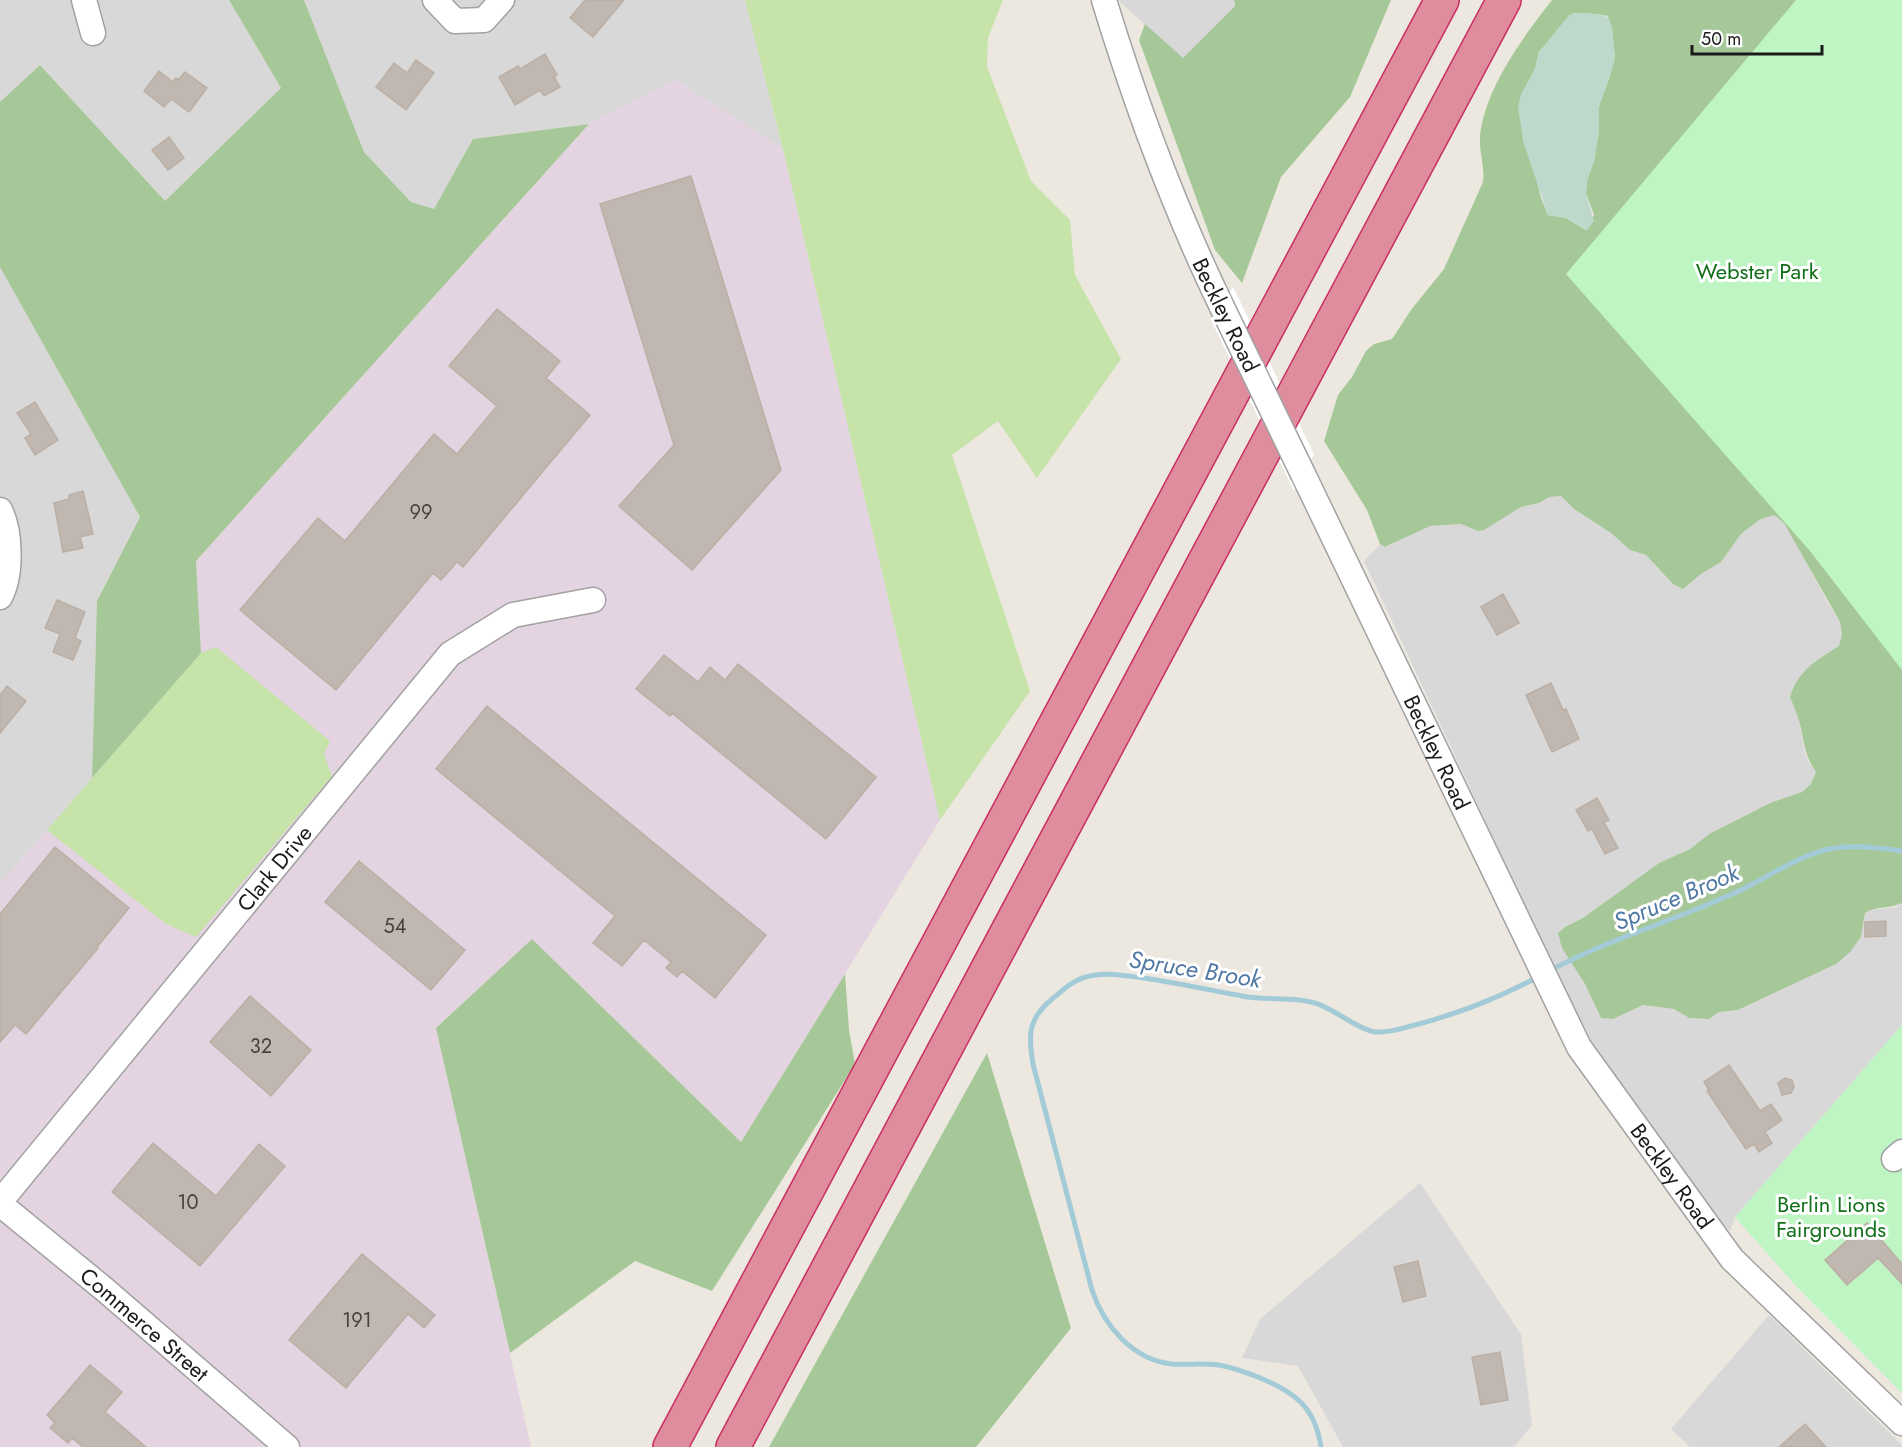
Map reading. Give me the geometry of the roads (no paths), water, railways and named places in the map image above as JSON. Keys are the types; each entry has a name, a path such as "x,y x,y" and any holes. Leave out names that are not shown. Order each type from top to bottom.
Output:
{"highway":[{"path":"670,1447 1442,0"},
{"path":"733,1447 1504,0"}],"street":[{"path":"84,0 93,33"},
{"path":"435,0 455,21 484,20 502,0"},
{"name":"Beckley Road","path":"1104,0 1136,101 1197,256 1579,1047 1732,1259 1902,1423"},
{"path":"0,510 5,520 9,559 0,597"},
{"name":"Clark Drive","path":"0,1203 450,654 513,615 593,600"},
{"name":"Commerce Street","path":"0,1203 166,1342 286,1447"}],"waterway":[{"name":"Spruce Brook","path":"1549,971 1616,940 1730,895 1791,863 1816,853 1847,847 1902,851"},
{"name":"Spruce Brook","path":"1321,1447 1314,1421 1308,1411 1301,1402 1282,1388 1258,1377 1223,1366 1172,1364 1158,1361 1133,1348 1112,1328 1092,1290 1033,1064 1030,1036 1034,1021 1044,1006 1072,983 1081,978 1108,974 1251,997 1306,1001 1322,1006 1370,1031 1385,1032 1428,1022 1460,1011 1538,977"}],"park label":[{"name":"Webster Park","path":"1757,271"},
{"name":"Berlin Lions Fairgrounds","path":"1831,1216"}]}
